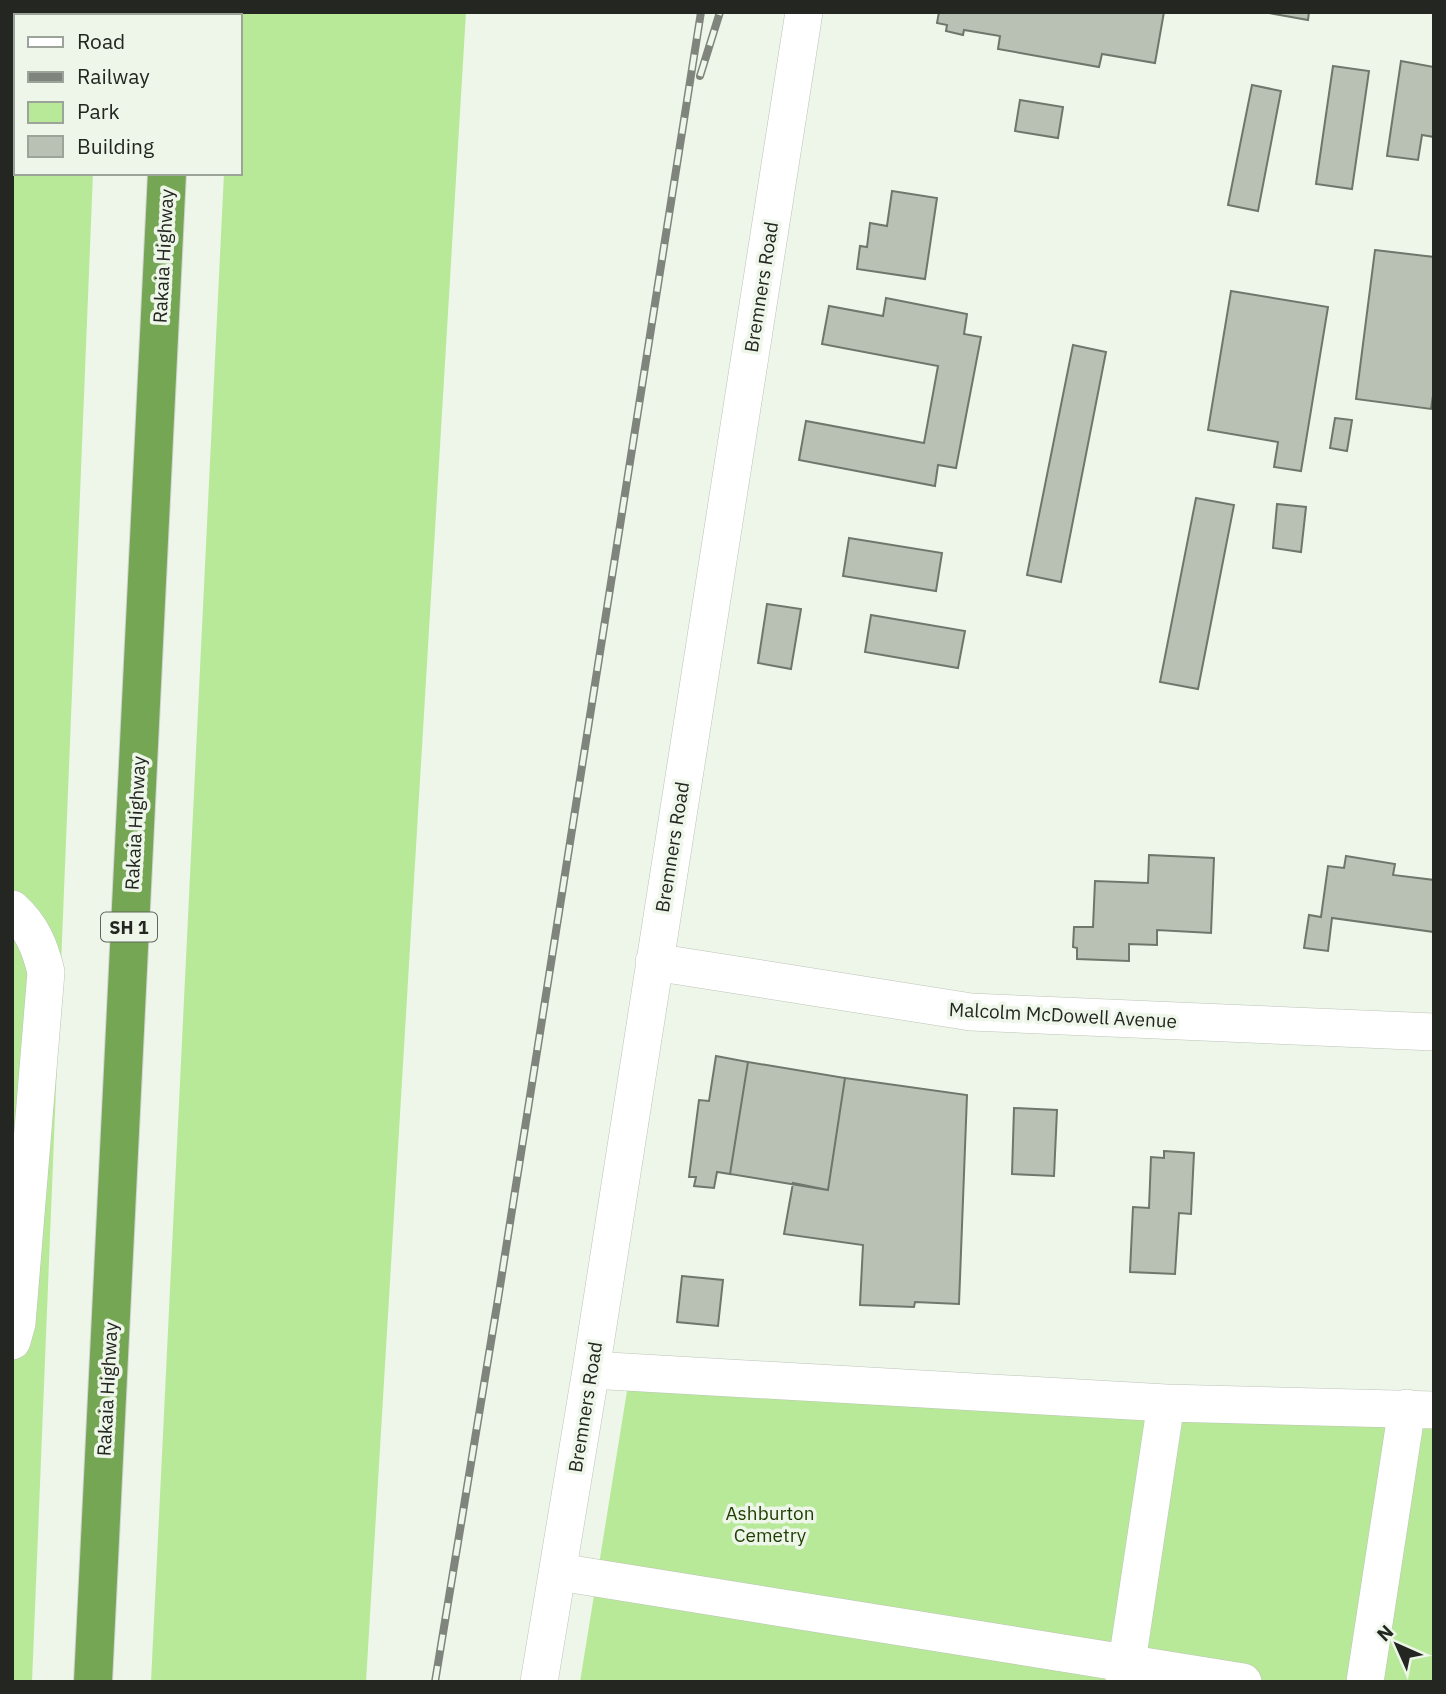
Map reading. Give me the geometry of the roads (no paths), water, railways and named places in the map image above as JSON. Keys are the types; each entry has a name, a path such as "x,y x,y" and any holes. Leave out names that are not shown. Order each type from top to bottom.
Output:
{"highway":[{"name":"Rakaia Highway","path":"93,1682 167,175"}],"street":[{"name":"Bremners Road","path":"539,1682 559,1572 804,12"},
{"path":"12,909 29,927 40,948 46,972 14,1332"},
{"name":"Malcolm McDowell Avenue","path":"654,962 971,1012 1434,1032"},
{"path":"591,1370 1166,1403 1420,1409 1365,1682"},
{"path":"1126,1672 1166,1403"},
{"path":"559,1572 1126,1672 1244,1682"}],"railway":[{"path":"435,1682 701,12"},
{"path":"700,76 720,12"}],"park label":[{"name":"Ashburton Cemetry","path":"770,1524"}]}
